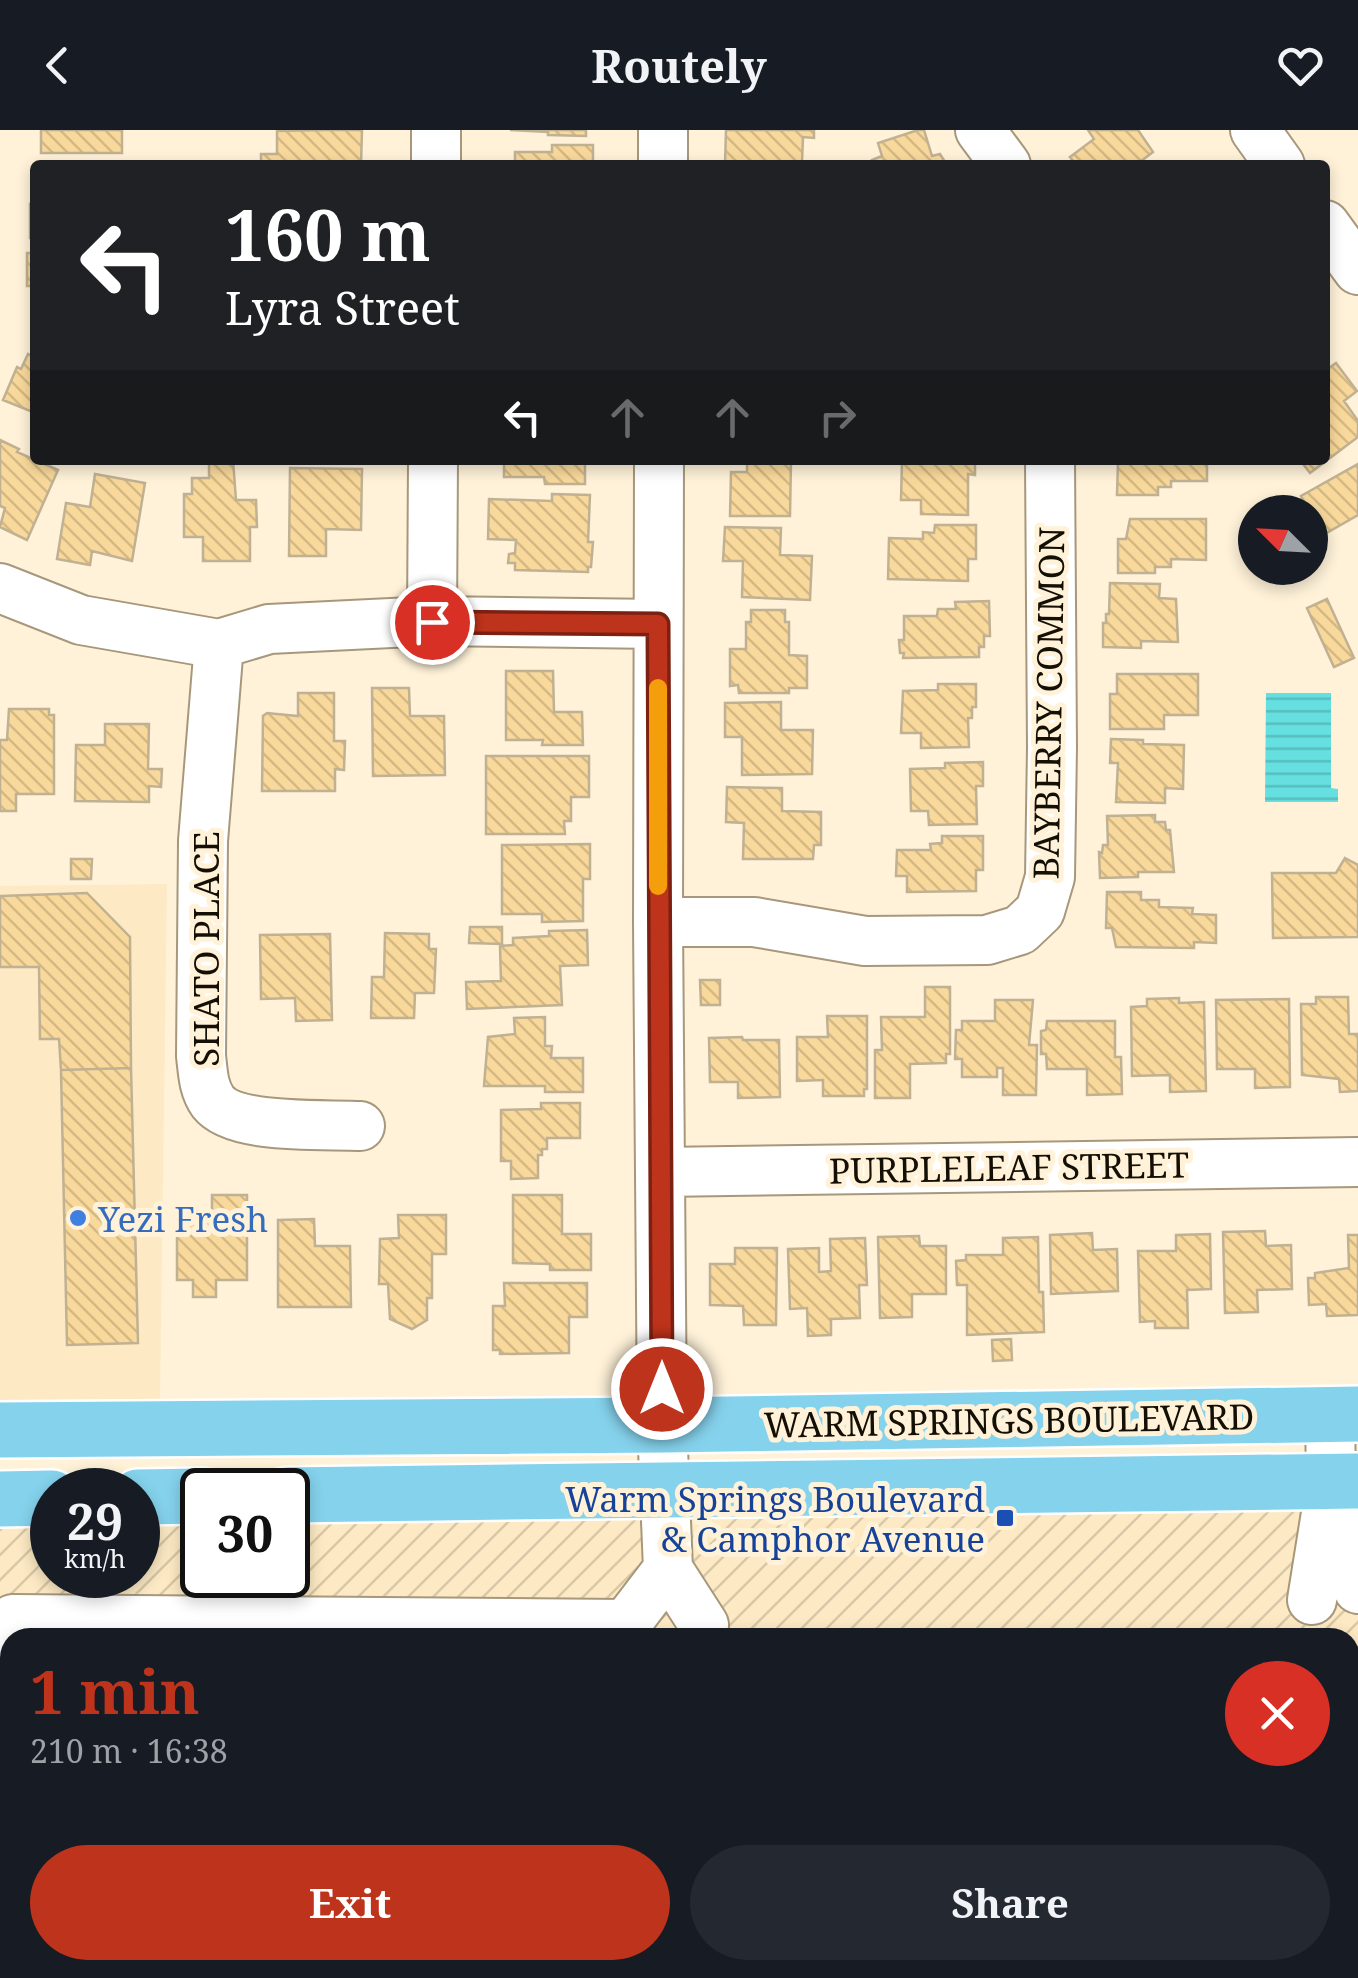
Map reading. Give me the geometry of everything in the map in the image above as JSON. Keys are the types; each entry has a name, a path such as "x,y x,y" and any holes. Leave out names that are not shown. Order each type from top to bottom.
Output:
{"main road":[{"name":"WARM SPRINGS BOULEVARD","path":"0,1430 1344,1414"},
{"name":"WARM SPRINGS BOULEVARD","path":"310,1496 1344,1482"},
{"path":"0,1499 30,1498"}],"street":[{"path":"436,130 436,160"},
{"path":"663,130 663,160"},
{"path":"980,130 1002,160"},
{"path":"1254,130 1276,160"},
{"path":"1330,232 1358,270"},
{"path":"432,622 433,465"},
{"path":"660,465 658,922 664,1491 668,1570 704,1625"},
{"name":"BAYBERRY COMMON","path":"658,922 754,922 865,941 986,940 1020,930 1040,911 1050,877 1050,465"},
{"path":"0,588 80,620 219,644 269,629 432,622 658,624"},
{"name":"SHATO PLACE","path":"219,644 204,841 204,1083 214,1103 227,1113 258,1122 360,1126"},
{"name":"PURPLELEAF STREET","path":"661,1172 1358,1162"},
{"path":"1344,1414 1344,1482 1358,1589"},
{"path":"1312,1600 1344,1482"},
{"path":"618,1628 626,1624 668,1570"},
{"path":"14,1628 14,1620 494,1628"}],"shaded area":[{"path":"167,884 160,1399 0,1400 0,886"},
{"path":"1358,1501 1358,1628 0,1628 0,1524 30,1523 30,1598 160,1598 160,1521 180,1520 180,1598 310,1598 310,1519"}],"water":[{"path":"1266,693 1331,693 1331,788 1338,789 1338,802 1265,802"}],"building":[{"path":"41,130 122,130 122,153 41,153"},
{"path":"362,130 361,160 261,160 261,154 277,154 277,131"},
{"path":"510,130 586,130 586,136 548,135"},
{"path":"726,130 814,130 814,138 803,137 802,160 725,160"},
{"path":"924,130 932,156 940,154 944,160 872,160 882,156 878,143"},
{"path":"1088,130 1138,130 1153,152 1143,160 1072,160 1070,157 1094,139"},
{"path":"552,145 593,145 593,160 515,160 515,152 552,152"},
{"path":"27,253 30,253 30,286"},
{"path":"30,355 30,411 3,400 17,367 21,369"},
{"path":"1336,363 1357,391 1344,401 1358,421 1358,437 1330,458 1330,367"},
{"path":"0,440 30,458 30,465 58,470 27,540 0,527 5,508 0,506"},
{"path":"1358,464 1358,515 1328,532 1328,495 1303,495"},
{"path":"209,465 233,465 236,500 256,500 257,527 250,527 250,561 203,561 203,537 184,537 184,494 192,494 192,478 209,478"},
{"path":"504,465 585,465 585,484 545,484 544,477 504,477"},
{"path":"747,465 791,465 790,516 730,516 731,472 747,472"},
{"path":"902,465 975,465 975,475 968,474 968,515 921,514 921,500 901,500"},
{"path":"1118,465 1207,465 1207,481 1171,481 1171,487 1158,487 1158,495 1117,495"},
{"path":"1304,465 1321,465 1310,473"},
{"path":"290,468 362,469 361,530 326,529 326,556 289,556"},
{"path":"95,474 145,483 132,561 92,551 90,565 57,559 66,503 90,507"},
{"path":"552,494 590,495 588,542 593,542 588,572 515,570 515,563 508,563 509,554 515,553 516,540 488,539 489,499 552,501"},
{"path":"1130,519 1206,519 1206,560 1171,559 1171,567 1155,567 1155,573 1118,573 1118,539 1126,539"},
{"path":"935,525 976,525 976,559 968,559 968,581 888,579 889,538 923,539 923,532 934,533"},
{"path":"725,527 781,528 780,555 812,556 810,600 742,597 743,561 723,561"},
{"path":"1110,583 1160,584 1159,598 1176,599 1178,642 1141,641 1141,648 1103,647"},
{"path":"1327,599 1354,658 1334,667 1307,608"},
{"path":"989,601 990,636 984,636 979,657 903,658 899,640 904,640 904,616 937,616 938,609 956,609 955,602"},
{"path":"751,610 785,610 789,655 807,656 807,688 789,688 789,693 739,693 738,685 730,686 730,649 746,649 746,622 751,622"},
{"path":"506,671 553,671 554,712 582,712 583,745 506,740"},
{"path":"1117,674 1198,674 1198,715 1164,715 1164,729 1110,729 1110,694 1117,694"},
{"path":"938,684 976,684 976,707 972,707 972,718 968,718 969,747 921,748 921,733 901,733 903,691 938,690"},
{"path":"372,688 409,688 410,716 444,716 445,775 373,776"},
{"path":"298,693 334,693 334,741 345,741 344,770 335,769 335,791 262,791 263,716 298,716"},
{"path":"781,702 781,730 813,730 812,774 742,775 742,737 725,737 725,703"},
{"path":"9,709 49,709 49,715 54,715 54,794 16,794 16,811 0,811 0,740 7,740"},
{"path":"105,724 149,724 148,769 162,769 161,787 149,786 149,802 75,801 76,745 105,745"},
{"path":"1111,739 1184,745 1183,789 1165,788 1165,803 1116,802 1118,763 1110,763"},
{"path":"486,756 589,756 589,797 571,797 571,821 564,821 565,834 486,834"},
{"path":"983,762 983,786 976,786 977,824 929,825 928,811 911,811 910,769"},
{"path":"727,787 782,788 782,811 821,812 821,845 814,845 813,859 743,859 744,823 726,822"},
{"path":"1155,815 1155,822 1165,822 1166,830 1170,830 1174,872 1100,878 1099,852 1102,853 1103,845 1108,845 1107,816"},
{"path":"942,836 983,836 983,870 976,870 976,891 907,892 907,876 896,876 897,850 931,850 930,844 942,843"},
{"path":"590,844 590,879 583,879 583,921 542,922 542,914 502,914 502,845"},
{"path":"1345,858 1358,865 1358,937 1273,938 1272,873 1336,873"},
{"path":"71,859 92,859 91,879 71,879"},
{"path":"1107,892 1141,892 1141,900 1159,900 1159,907 1193,908 1192,914 1216,915 1216,943 1194,942 1194,948 1116,947 1112,928 1106,928"},
{"path":"87,893 130,937 131,1068 61,1070 59,1039 40,1039 39,967 0,967 0,896"},
{"path":"470,927 502,927 502,944 469,943"},
{"path":"587,930 588,965 560,966 562,1005 467,1009 466,982 501,981 500,946 513,945 513,938 549,936 549,931"},
{"path":"385,933 429,934 429,949 436,949 434,993 415,993 414,1018 371,1018 372,977 384,977"},
{"path":"330,934 332,1020 296,1021 295,998 261,999 260,935"},
{"path":"700,980 720,980 720,1005 701,1005"},
{"path":"925,987 950,987 950,1054 946,1054 946,1063 910,1064 910,1098 875,1098 875,1050 882,1050 881,1017 925,1017"},
{"path":"1316,997 1348,997 1349,1034 1358,1034 1358,1091 1340,1092 1339,1079 1302,1075 1301,1004 1316,1004"},
{"path":"1179,998 1179,1003 1204,1002 1206,1091 1170,1092 1170,1075 1132,1076 1131,1007 1147,1006 1147,999"},
{"path":"1289,999 1290,1087 1255,1088 1255,1069 1217,1069 1216,1000"},
{"path":"995,1000 1033,1000 1029,1045 1037,1045 1036,1095 1003,1095 1003,1068 997,1068 997,1077 962,1077 962,1059 955,1059 956,1030 962,1030 962,1021 995,1021"},
{"path":"827,1016 867,1016 864,1096 823,1096 823,1080 797,1081 797,1037 828,1037"},
{"path":"545,1017 545,1046 552,1046 551,1058 583,1058 583,1092 545,1092 545,1086 484,1086 488,1037 515,1034 514,1018"},
{"path":"1047,1021 1115,1021 1115,1057 1121,1057 1122,1094 1087,1095 1087,1069 1047,1069 1046,1054 1041,1054 1041,1031 1046,1030"},
{"path":"709,1038 779,1040 780,1097 738,1098 738,1082 710,1082"},
{"path":"131,1068 138,1343 67,1345 61,1070"},
{"path":"541,1103 580,1103 580,1138 547,1138 547,1149 538,1155 538,1178 511,1179 511,1161 501,1161 501,1110 541,1109"},
{"path":"212,1195 247,1195 247,1280 216,1280 216,1297 193,1297 193,1280 177,1280 177,1215 212,1217"},
{"path":"513,1195 562,1195 562,1234 591,1234 591,1270 550,1270 550,1264 513,1263"},
{"path":"398,1215 446,1215 446,1254 432,1254 432,1298 427,1298 427,1320 412,1329 390,1319 388,1284 379,1284 380,1239 399,1238"},
{"path":"314,1219 315,1246 350,1246 351,1307 278,1307 278,1220"},
{"path":"1265,1231 1266,1246 1291,1245 1292,1289 1257,1290 1258,1312 1225,1313 1223,1232"},
{"path":"1092,1233 1093,1250 1117,1249 1118,1291 1051,1294 1050,1235"},
{"path":"1210,1234 1211,1289 1187,1290 1188,1328 1155,1328 1155,1321 1140,1322 1138,1251 1176,1251 1176,1235"},
{"path":"1348,1235 1358,1235 1358,1315 1327,1316 1326,1304 1309,1305 1308,1278 1315,1278 1315,1273 1349,1268"},
{"path":"919,1236 920,1246 946,1246 946,1294 912,1294 912,1317 880,1318 878,1237"},
{"path":"1038,1237 1044,1332 967,1335 967,1285 957,1285 956,1261 966,1260 966,1255 1003,1255 1003,1238"},
{"path":"865,1238 867,1285 859,1285 860,1318 831,1319 831,1335 808,1336 807,1308 790,1309 788,1249 819,1248 819,1272 831,1271 830,1239"},
{"path":"735,1248 777,1248 776,1325 744,1325 743,1306 710,1305 710,1264 735,1264"},
{"path":"504,1283 587,1283 587,1317 569,1317 569,1353 500,1354 500,1350 493,1350 493,1306 505,1306"},
{"path":"1011,1339 1012,1360 993,1361 992,1340"}],"slow traffic":[{"path":"658,688 658,886"}],"place":[{"name":"Yezi Fresh","path":"78,1218"},
{"name":"Warm Springs Boulevard & Camphor Avenue","path":"1005,1518"}],"route":[{"path":"432,622 658,624 662,1389"}]}
